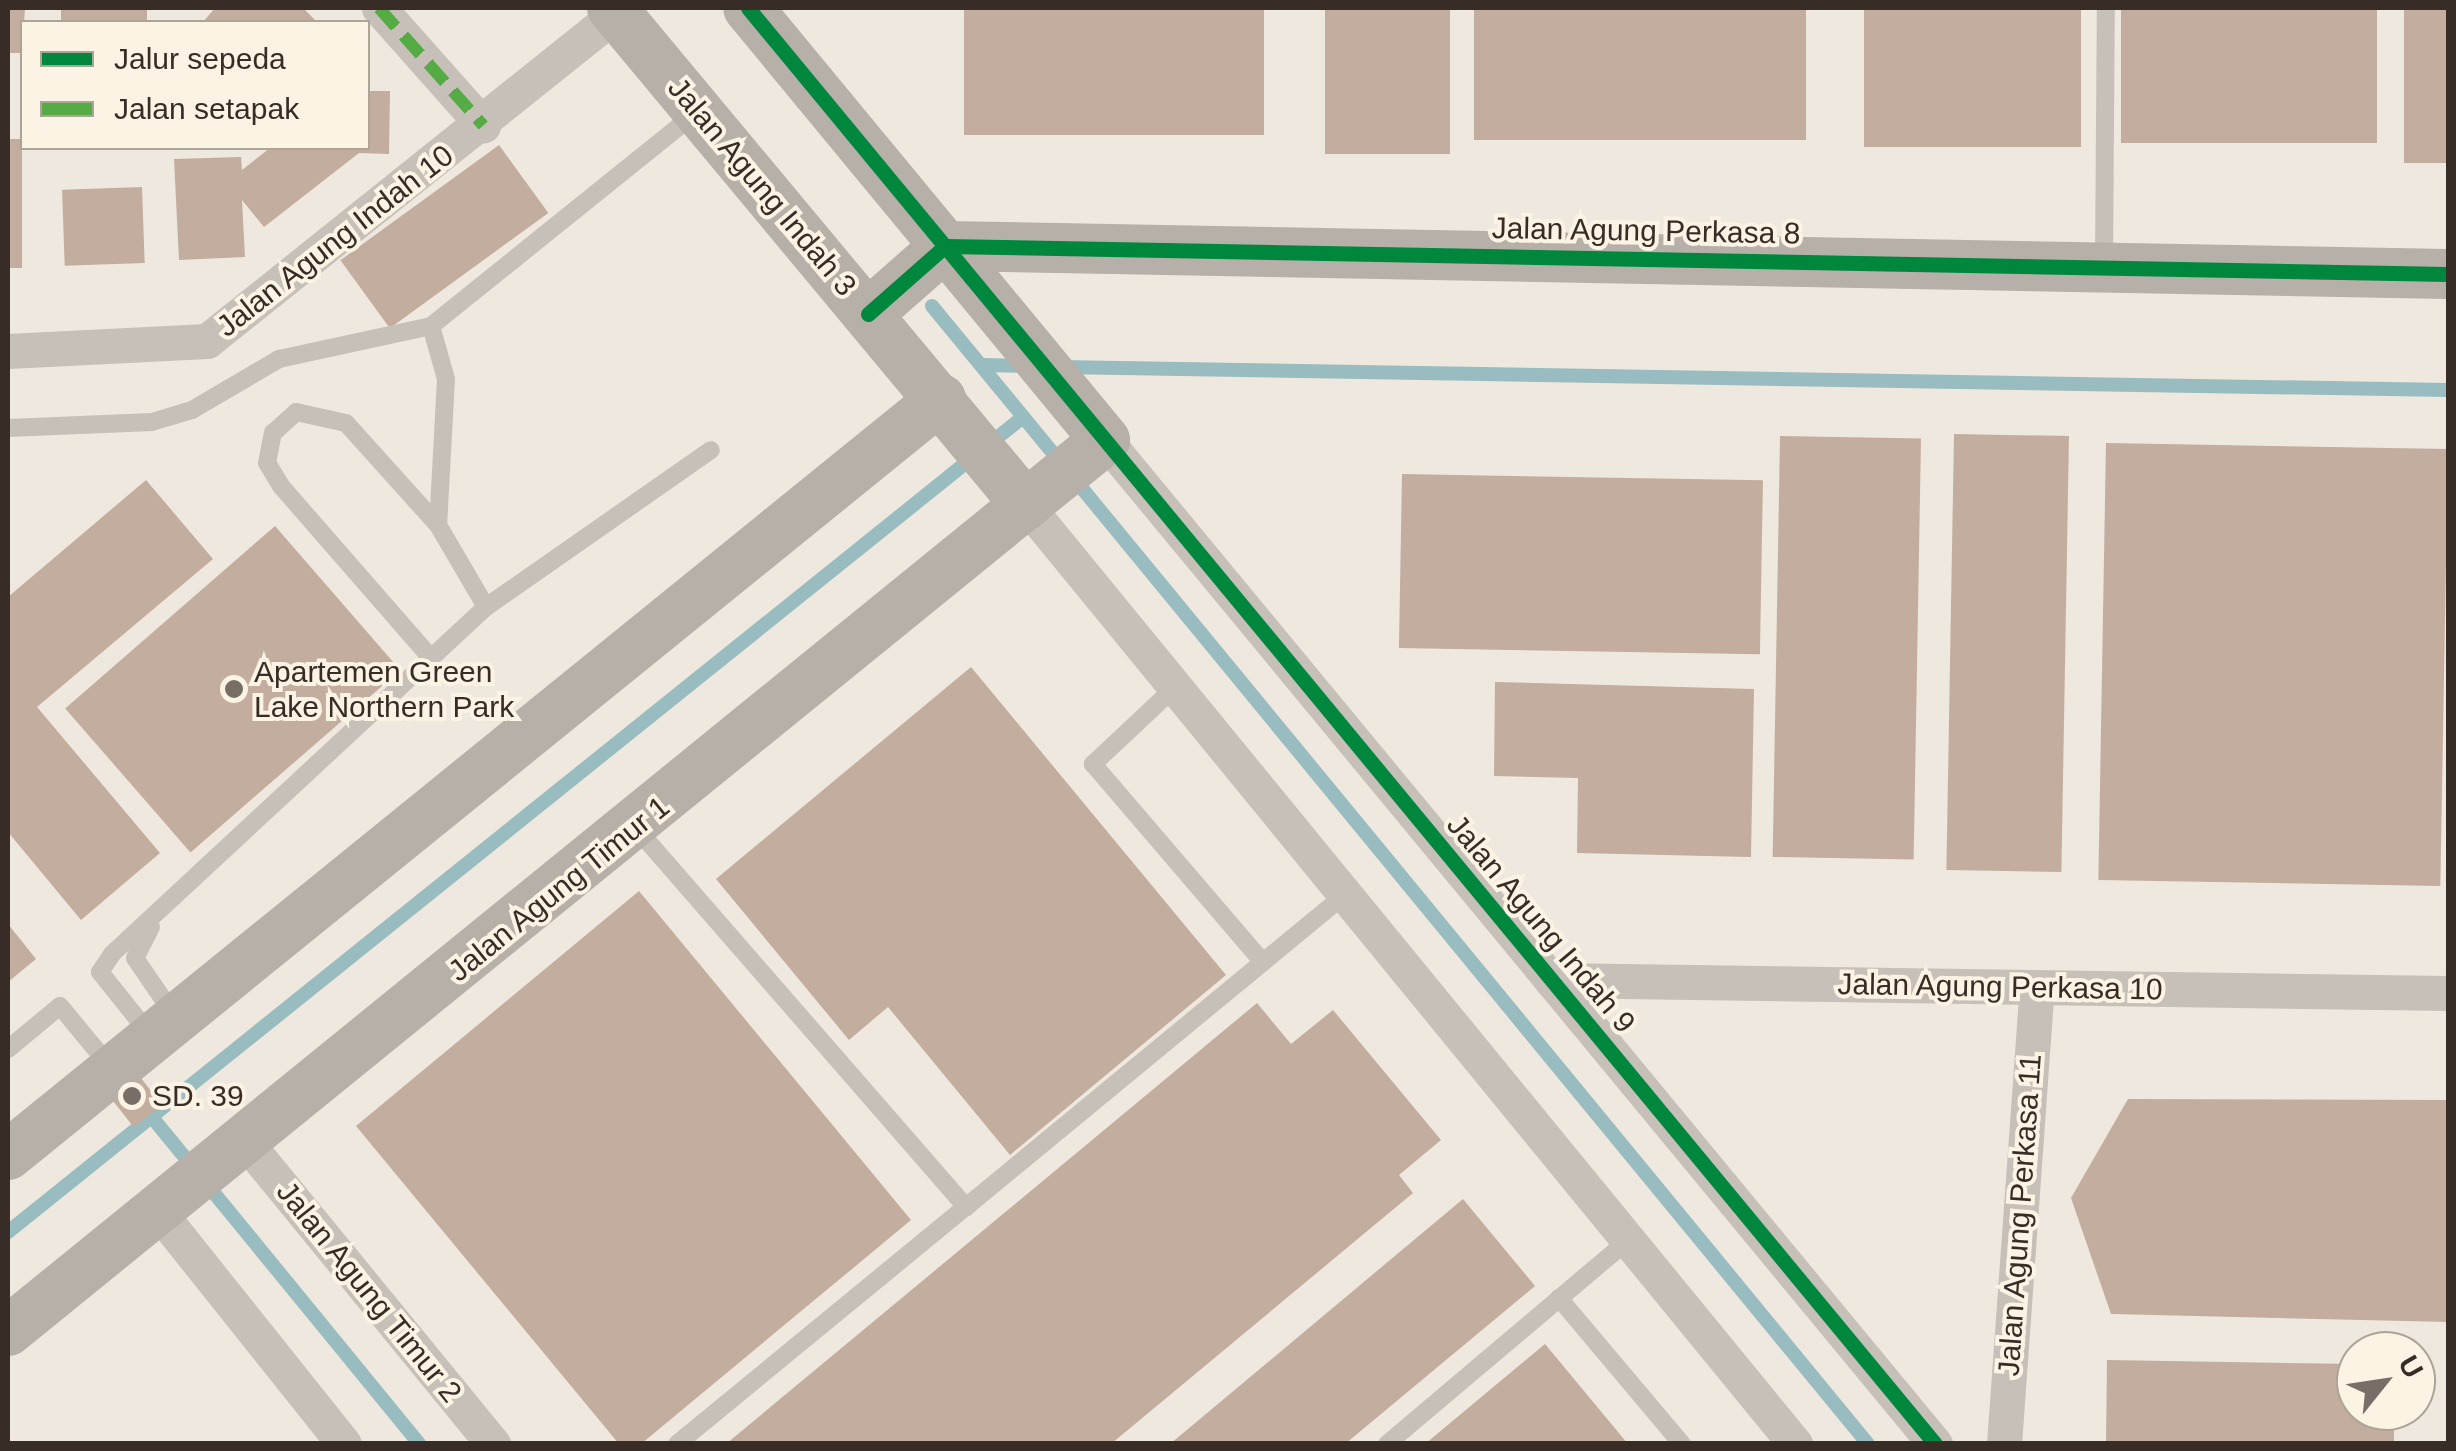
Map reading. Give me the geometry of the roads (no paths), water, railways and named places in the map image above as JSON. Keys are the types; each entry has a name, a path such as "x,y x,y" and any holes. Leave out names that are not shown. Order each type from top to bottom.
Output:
{"street":[{"path":"379,8 484,125"},
{"path":"748,8 1042,364 1092,450"},
{"name":"Jalan Agung Indah 10","path":"8,351 208,341 484,125 615,10"},
{"name":"Jalan Agung Indah 3","path":"615,10 868,314 1026,495"},
{"path":"868,314 945,246"},
{"name":"Jalan Agung Perkasa 8","path":"945,246 2448,274"},
{"path":"8,1155 949,409"},
{"name":"Jalan Agung Timur 1","path":"8,1331 636,828 1026,495 1092,450"},
{"name":"Jalan Agung Indah 9","path":"1092,450 1551,980 1934,1444"},
{"path":"1026,495 1173,689 1795,1444"},
{"name":"Jalan Agung Perkasa 10","path":"1551,980 2448,994"},
{"name":"Jalan Agung Perkasa 11","path":"2004,1444 2037,987"},
{"name":"Jalan Agung Timur 2","path":"241,1144 493,1444"},
{"path":"161,1208 344,1444"}],"lane":[{"path":"2104,268 2106,8"},
{"path":"8,428 152,422 192,410 280,359 431,326 697,112"},
{"path":"431,326 446,379 438,525"},
{"path":"431,658 282,486 267,463 273,433 296,412 346,423 438,525 486,607"},
{"path":"166,1030 100,972 486,607 710,450"},
{"path":"1173,689 1093,764 1263,962"},
{"path":"636,828 966,1207"},
{"path":"677,1444 1344,895"},
{"path":"164,911 135,958 166,1030"},
{"path":"8,1050 60,1006 114,1071"},
{"path":"1387,1444 1628,1240"},
{"path":"1559,1298 1682,1444"}],"waterway":[{"path":"932,306 1868,1444"},
{"path":"982,365 1028,366"},
{"path":"1059,367 2448,390"},
{"path":"8,1232 1023,417"},
{"path":"151,1116 419,1444"}],"place":[{"name":"Apartemen Green Lake Northern Park","path":"234,689"},
{"name":"SD. 39","path":"132,1096"}]}
